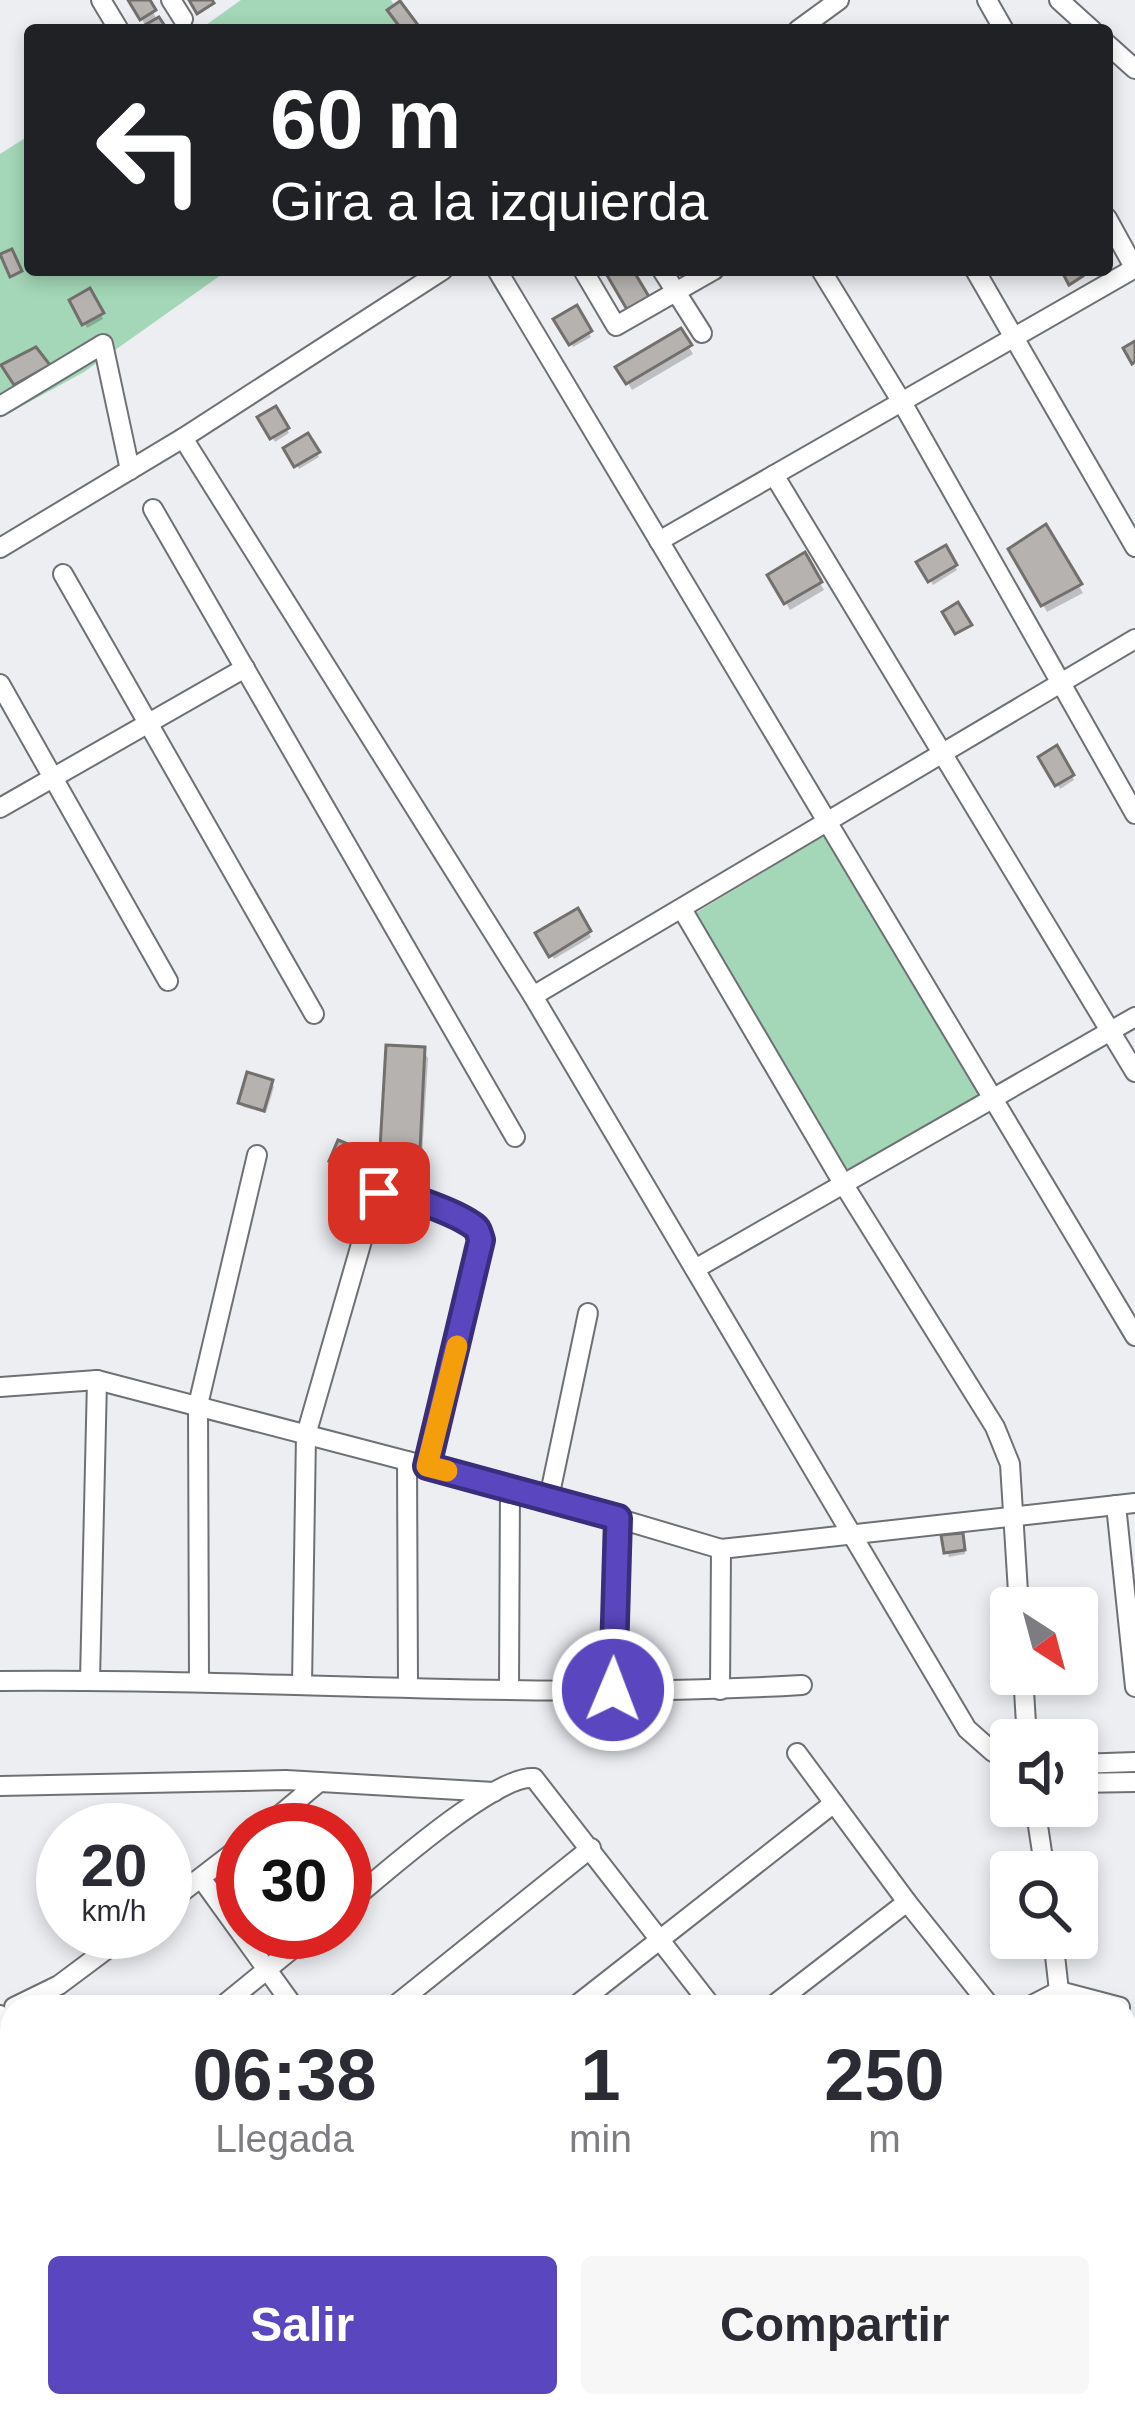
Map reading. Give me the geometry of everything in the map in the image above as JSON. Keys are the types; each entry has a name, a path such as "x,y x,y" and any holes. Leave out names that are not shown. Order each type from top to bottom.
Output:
{"street":[{"path":"171,0 182,19"},
{"path":"824,23 839,0"},
{"path":"1059,0 1085,24"},
{"path":"659,541 1135,269 1113,229"},
{"path":"0,548 183,438 433,276"},
{"path":"501,276 1135,1336"},
{"path":"587,276 616,326 704,276"},
{"path":"666,276 702,333"},
{"path":"825,276 903,404 1135,814"},
{"path":"979,276 1135,547"},
{"path":"0,406 104,344 130,470"},
{"path":"183,438 533,996 967,1729 990,1749"},
{"path":"774,475 1135,1072"},
{"path":"153,509 515,1137"},
{"path":"63,574 314,1014"},
{"path":"533,996 1135,639"},
{"path":"0,808 244,668"},
{"path":"0,684 168,981"},
{"path":"682,909 844,1185 995,1427 1010,1464 1018,1587"},
{"path":"695,1269 1135,1017"},
{"path":"199,1681 199,1405 257,1155"},
{"path":"302,1685 306,1435 374,1199 386,1190 472,1225 481,1240 417,1463 408,1686"},
{"path":"549,1498 588,1313"},
{"path":"90,1680 97,1380"},
{"path":"0,1387 97,1380 549,1498 721,1549 1125,1504 1135,1687"},
{"path":"509,1687 510,1490"},
{"path":"613,1690 618,1518"},
{"path":"720,1690 721,1549"},
{"path":"0,1681 613,1690 802,1685"},
{"path":"797,1753 974,1995"},
{"path":"1098,1763 1135,1762"},
{"path":"372,1884 494,1792 520,1778 535,1778 703,1995"},
{"path":"1098,1783 1135,1781"},
{"path":"294,1803 319,1782"},
{"path":"0,1786 319,1782 494,1792"},
{"path":"590,1995 834,1803"},
{"path":"408,1995 592,1848"},
{"path":"192,1885 216,1866"},
{"path":"201,1878 285,1995"},
{"path":"787,1995 907,1902"},
{"path":"39,1995 94,1959"},
{"path":"236,1995 280,1959"},
{"path":"1055,1959 1059,1991"},
{"path":"1051,1995 1059,1991 1074,1995"}],"green space":[{"path":"241,0 391,0 405,24 207,24"},
{"path":"24,139 24,276 220,276 84,372 0,418 0,154"},
{"path":"830,832 981,1099 846,1174 694,914"}],"building":[{"path":"128,0 150,0 156,10 140,20"},
{"path":"189,0 212,0 214,3 197,14"},
{"path":"400,1 417,24 398,24 387,10"},
{"path":"12,249 22,271 10,277 0,254"},
{"path":"607,276 637,276 651,300 629,313"},
{"path":"90,288 104,313 82,325 69,300"},
{"path":"577,305 592,331 569,345 553,319"},
{"path":"681,328 692,345 626,384 615,367"},
{"path":"1135,341 1135,362 1132,364 1123,348"},
{"path":"36,347 50,365 14,385 1,365"},
{"path":"276,406 289,428 270,439 257,417"},
{"path":"308,433 320,452 294,467 283,448"},
{"path":"1046,524 1082,584 1041,606 1008,549"},
{"path":"946,545 957,565 928,582 916,562"},
{"path":"805,552 822,582 784,604 767,575"},
{"path":"958,602 972,625 955,634 942,612"},
{"path":"1057,745 1074,775 1055,786 1038,757"},
{"path":"578,908 591,931 549,957 535,933"},
{"path":"386,1045 425,1047 420,1150 380,1148"},
{"path":"247,1072 273,1080 264,1111 238,1103"},
{"path":"338,1140 363,1150 355,1170 329,1161"},
{"path":"963,1533 965,1550 944,1553 941,1535"}],"slow traffic":[{"path":"447,1471 427,1466 457,1346"}],"route":[{"path":"379,1193 395,1192 466,1221 481,1240 427,1466 618,1518 613,1690"}]}
